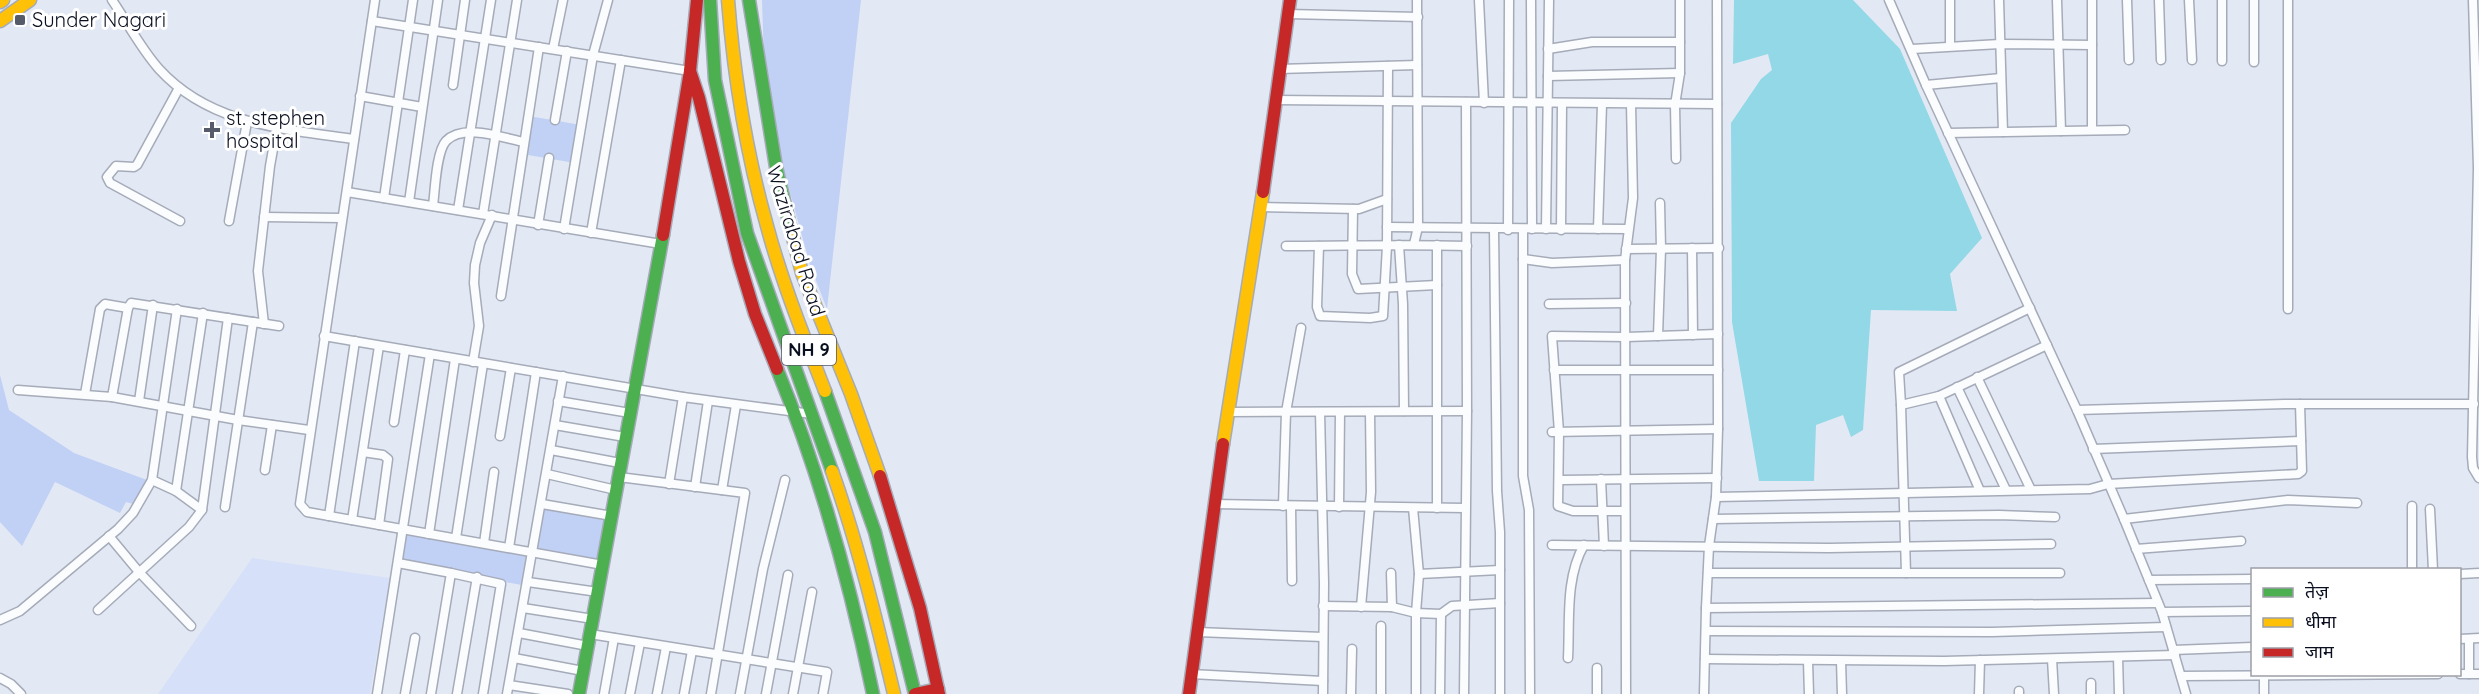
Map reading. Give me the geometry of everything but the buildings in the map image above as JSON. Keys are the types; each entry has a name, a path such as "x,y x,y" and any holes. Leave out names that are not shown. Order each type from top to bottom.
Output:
{"main road":[{"path":"0,21 30,0"},
{"path":"579,694 661,244 690,71 697,0"},
{"name":"Wazirabad Road","path":"710,0 715,80 747,233 848,515 873,604 894,694"},
{"name":"Wazirabad Road","path":"728,0 732,59 767,228 811,356 868,509 896,606 915,694"},
{"path":"749,0 776,168 802,273 851,394 889,503 920,608 938,692 915,694"},
{"path":"1189,694 1214,504 1290,0"},
{"path":"690,71 699,94 732,241 751,301 795,413 825,500 852,595 873,694"}],"street":[{"path":"112,0 158,68 179,88 214,108 247,122 354,140"},
{"path":"375,0 309,430 300,504 307,512 603,565"},
{"path":"384,198 413,0"},
{"path":"409,202 438,0"},
{"path":"453,85 465,0"},
{"path":"458,210 491,0"},
{"path":"473,362 479,326 474,283 475,265 488,215 495,136 517,0"},
{"path":"553,49 563,0"},
{"path":"564,229 593,56 609,0"},
{"path":"1414,244 1418,227 1418,0"},
{"path":"1479,0 1484,103"},
{"path":"1508,230 1509,0"},
{"path":"1530,694 1529,510 1523,476 1523,259 1528,229 1531,0"},
{"path":"1546,229 1549,0"},
{"path":"1676,159 1675,105 1680,73 1680,0"},
{"path":"1704,694 1709,546 1716,497 1718,429 1719,248 1716,0"},
{"path":"1950,0 1950,46"},
{"path":"1999,0 2003,132"},
{"path":"2057,0 2061,131"},
{"path":"2092,0 2092,130"},
{"path":"2127,0 2129,60"},
{"path":"2159,0 2161,60"},
{"path":"2189,0 2192,60"},
{"path":"2222,0 2222,61"},
{"path":"2254,0 2254,62"},
{"path":"2288,0 2288,309"},
{"path":"2473,0 2478,168 2472,457 2479,478"},
{"path":"1891,2 1926,85 2077,410 2124,519 2162,612 2186,694"},
{"path":"1288,14 1418,17"},
{"path":"372,21 690,71"},
{"path":"1548,50 1592,42 1680,42"},
{"path":"1911,49 2000,44 2092,45"},
{"path":"501,296 538,47"},
{"path":"555,120 567,51"},
{"path":"591,233 621,60"},
{"path":"1279,69 1418,65"},
{"path":"1319,246 1317,307 1320,316 1380,318 1385,312 1388,66"},
{"path":"1548,76 1680,73"},
{"path":"1926,85 2001,78"},
{"path":"179,88 137,165 134,167 116,166 107,177 110,183 180,221"},
{"path":"360,96 422,107"},
{"path":"1275,100 1717,104"},
{"path":"1464,694 1467,411 1466,102"},
{"path":"1561,230 1562,104"},
{"path":"1598,229 1602,104"},
{"path":"1626,694 1624,546 1626,249 1633,198 1631,104"},
{"path":"229,221 247,122"},
{"path":"264,324 258,272 277,127"},
{"path":"1948,133 2125,130"},
{"path":"433,206 446,141 470,132 524,142"},
{"path":"538,225 549,158"},
{"path":"347,192 661,244"},
{"path":"1260,207 1359,209 1386,199"},
{"path":"1658,336 1660,202"},
{"path":"1353,208 1352,274 1358,289 1437,285"},
{"path":"264,217 342,218"},
{"path":"1387,227 1508,230 1628,229"},
{"path":"1494,229 1500,694"},
{"path":"1286,246 1414,244 1467,246"},
{"path":"1399,245 1404,411"},
{"path":"1437,245 1437,508"},
{"path":"1692,248 1694,335"},
{"path":"1626,249 1719,248"},
{"path":"1523,259 1552,263 1626,260"},
{"path":"112,397 128,308 134,302 279,326"},
{"path":"1549,304 1626,303"},
{"path":"85,394 100,309 105,304 128,308"},
{"path":"139,401 153,305"},
{"path":"1906,573 1906,517 1899,372 2030,308"},
{"path":"0,620 20,611 109,536 133,513 152,480 177,309"},
{"path":"176,491 203,314"},
{"path":"98,610 189,527 202,510 228,318"},
{"path":"225,507 254,322"},
{"path":"1292,581 1287,506 1286,412 1301,328"},
{"path":"1625,511 1573,511 1558,506 1552,336 1626,338 1718,334"},
{"path":"324,336 708,401 812,414"},
{"path":"329,516 355,342"},
{"path":"1901,405 1939,396 2047,345"},
{"path":"352,520 379,346"},
{"path":"394,422 405,350"},
{"path":"377,694 430,354"},
{"path":"429,534 455,359"},
{"path":"456,538 483,364"},
{"path":"500,436 511,368"},
{"path":"1554,370 1718,370"},
{"path":"509,548 536,372"},
{"path":"563,376 508,689 568,694"},
{"path":"1977,378 2031,490"},
{"path":"1957,387 2006,490"},
{"path":"18,390 112,397 213,416 309,430"},
{"path":"1939,396 1980,491"},
{"path":"669,484 683,397"},
{"path":"558,401 630,413"},
{"path":"695,487 708,401"},
{"path":"2077,410 2300,404 2474,404"},
{"path":"1716,497 2090,489 2108,484 2301,474 2300,404"},
{"path":"722,490 736,405"},
{"path":"1229,412 1467,411"},
{"path":"1320,412 1323,694"},
{"path":"1339,507 1340,412"},
{"path":"1361,607 1370,507 1370,412"},
{"path":"265,470 272,425"},
{"path":"555,425 625,437"},
{"path":"1555,432 1718,429"},
{"path":"2093,449 2301,441"},
{"path":"551,450 620,463"},
{"path":"363,452 383,455 388,459 379,525"},
{"path":"484,543 494,472"},
{"path":"547,474 618,484 669,484 745,493 711,694"},
{"path":"1562,480 1717,478"},
{"path":"1601,479 1604,546"},
{"path":"152,480 176,491 202,510"},
{"path":"740,694 763,569 785,480"},
{"path":"2124,519 2288,500 2357,503"},
{"path":"542,504 612,516"},
{"path":"1214,504 1465,508"},
{"path":"2412,506 2412,568"},
{"path":"1413,508 1419,574 1416,613 1416,694"},
{"path":"2430,509 2433,568"},
{"path":"1713,519 1999,515 2055,517"},
{"path":"109,536 139,572 191,626"},
{"path":"2136,549 2241,541"},
{"path":"1552,545 2051,544"},
{"path":"1568,658 1570,591 1576,558 1584,545"},
{"path":"398,563 500,583 483,694"},
{"path":"1419,574 1500,570"},
{"path":"431,694 451,573"},
{"path":"1391,573 1392,607"},
{"path":"1708,573 2060,573"},
{"path":"2461,574 2479,573"},
{"path":"766,694 788,575"},
{"path":"457,694 477,577"},
{"path":"2149,580 2251,579"},
{"path":"528,582 598,592"},
{"path":"793,694 812,592"},
{"path":"1323,606 1392,607 1416,613 1441,614 1452,606 1500,603"},
{"path":"1706,608 2158,603"},
{"path":"523,608 593,619"},
{"path":"2162,612 2251,611"},
{"path":"1440,694 1441,614"},
{"path":"1381,626 1381,694"},
{"path":"1706,632 1992,632 2166,627"},
{"path":"1198,632 1323,637"},
{"path":"519,633 589,640 614,638 827,672 823,694"},
{"path":"405,694 415,638"},
{"path":"604,694 614,638"},
{"path":"2479,638 2464,639 2464,674 2479,674"},
{"path":"630,694 640,643"},
{"path":"657,694 666,647"},
{"path":"1704,659 1808,661 2052,659 2118,657 2251,647"},
{"path":"1351,694 1352,649"},
{"path":"684,694 692,651"},
{"path":"2118,657 2119,694"},
{"path":"514,658 583,671"},
{"path":"2052,659 2054,694"},
{"path":"1979,694 1980,660"},
{"path":"1808,661 1809,694"},
{"path":"1841,661 1842,694"},
{"path":"1597,668 1598,694"},
{"path":"1191,674 1323,681"},
{"path":"2181,676 2264,676 2264,694"},
{"path":"0,678 11,684 21,694"},
{"path":"2091,683 2091,694"}],"shaded area":[{"path":"762,0 861,0 827,309 810,265 780,156 764,61"},
{"path":"1734,0 1853,0 1900,49 1982,238 1950,274 1957,311 1871,310 1863,430 1851,437 1843,415 1816,425 1814,481 1759,481 1732,322 1731,123 1761,79 1772,70 1768,54 1733,64"},
{"path":"529,116 581,125 575,163 522,154"},
{"path":"0,375 9,410 74,453 147,480 133,504 126,502 120,513 55,482 22,546 0,522"},
{"path":"542,504 612,516 603,565 534,552 527,586 398,563 404,529 533,552"},
{"path":"252,558 390,578 370,694 158,694"}],"traffic: fast":[{"path":"710,0 715,80 747,233 832,471"},
{"path":"749,0 776,167 791,230"},
{"path":"579,694 663,235"},
{"path":"777,369 807,448 832,529 873,694"},
{"path":"825,391 875,532 915,694"}],"traffic: slow":[{"path":"0,21 30,0"},
{"path":"728,0 742,114 753,170 786,289 825,391"},
{"path":"1223,444 1263,192"},
{"path":"791,230 802,273 851,394 880,476"},
{"path":"832,471 858,554 894,694"}],"traffic: jam":[{"path":"663,235 690,71 697,0"},
{"path":"1263,192 1290,0"},
{"path":"690,71 699,98 739,261 755,314 777,369"},
{"path":"1189,694 1223,444"},
{"path":"880,476 920,608 939,694"},
{"path":"915,694 938,689"}],"place":[{"name":"Sunder Nagari","path":"20,20"},
{"name":"st. stephen hospital","path":"212,130"}]}
